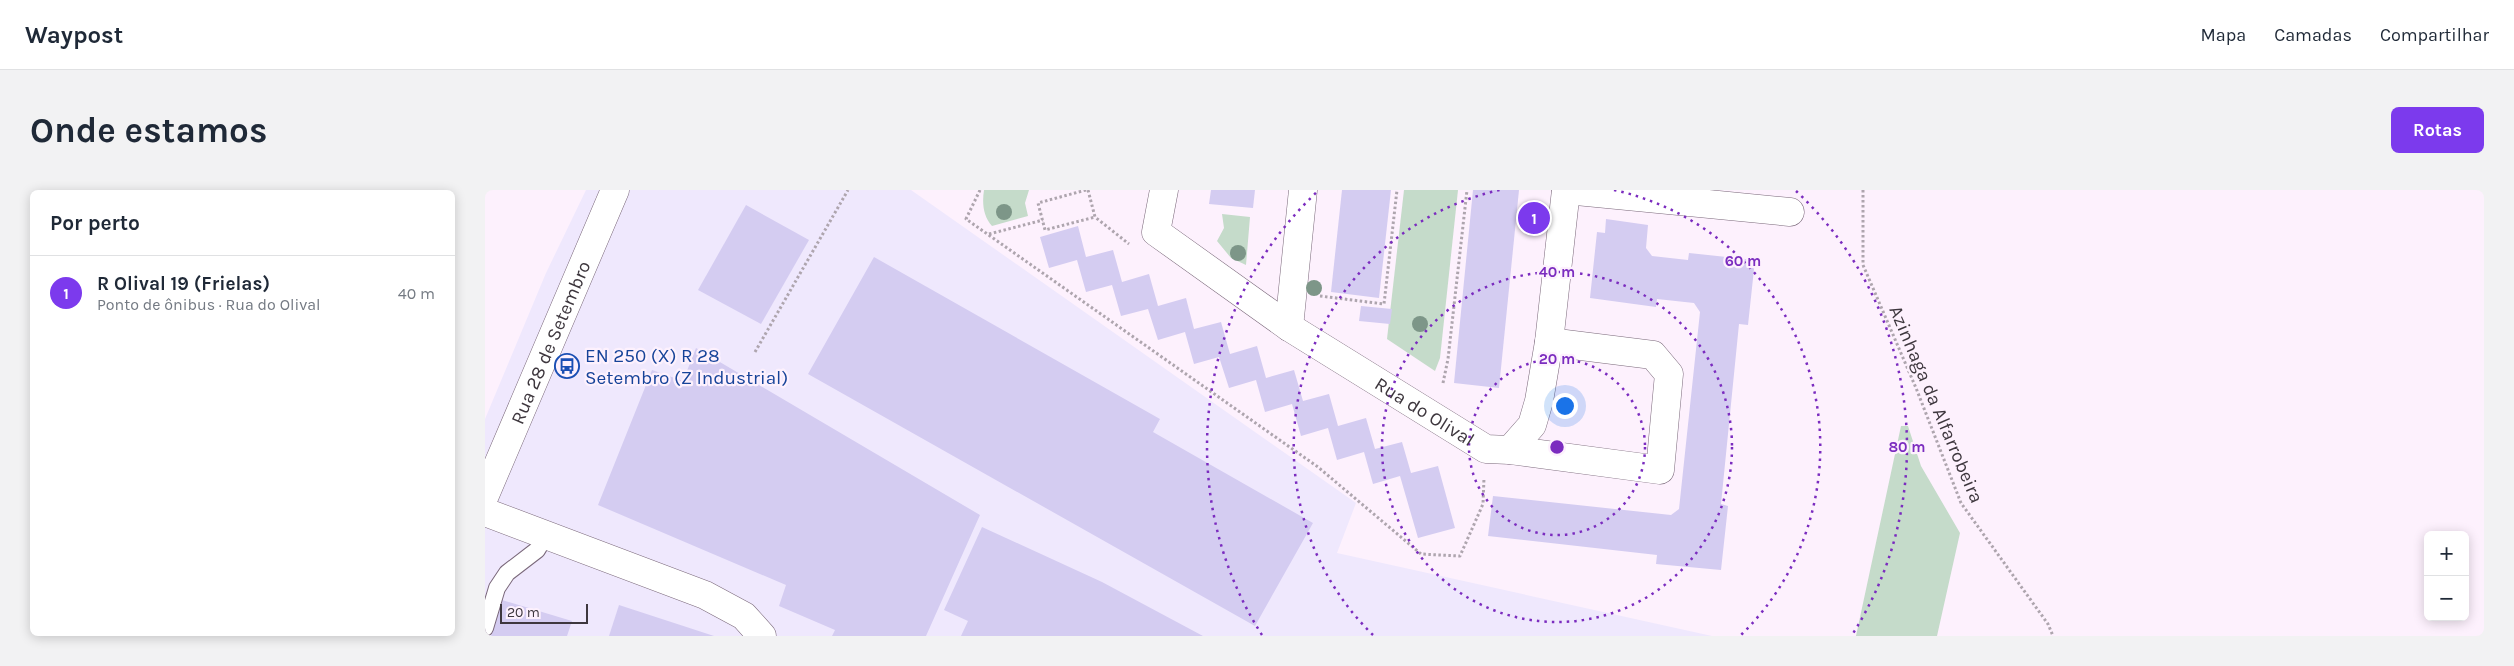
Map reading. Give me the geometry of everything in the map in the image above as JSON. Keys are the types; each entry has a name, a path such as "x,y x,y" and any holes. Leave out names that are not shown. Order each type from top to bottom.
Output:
{"street":[{"name":"Rua 28 de Setembro","path":"485,495 615,190"},
{"path":"1156,232 1164,190"},
{"path":"1289,327 1303,190"},
{"path":"1498,450 1531,425 1539,401 1549,342 1566,190 1790,212"},
{"name":"Rua do Olival","path":"1156,232 1289,327 1498,450"},
{"path":"1498,450 1660,470 1669,374 1653,355 1549,342"},
{"path":"485,512 705,595 744,616 762,636"}],"lane":[{"path":"485,628 497,588 507,573 537,550 547,535"}],"path":[{"path":"755,352 848,190"},
{"path":"980,190 966,219 1318,467 1421,554 1460,556 1483,504 1498,450"},
{"path":"1095,217 1045,230 1038,203 1087,190 1095,217 1131,246 1156,232"},
{"path":"1292,292 1384,304 1397,190"},
{"path":"1443,383 1448,358 1467,190"},
{"name":"Azinhaga da Alfarrobeira","path":"1863,190 1863,265 1916,388 1961,503 2048,624 2053,636"},
{"path":"989,234 1043,220"}],"shaded area":[{"path":"586,190 911,190 1356,503 1337,553 1712,636 485,636 485,419 546,273"}],"green space":[{"path":"984,190 1029,190 1025,203 1028,216 992,226 984,209"},
{"path":"1404,190 1458,190 1440,358 1435,371 1387,339"},
{"path":"1222,214 1250,217 1246,265 1231,258 1217,241 1224,228"},
{"path":"1901,426 1908,426 1921,466 1960,533 1937,636 1856,636"}],"building":[{"path":"1211,190 1255,190 1253,208 1209,204"},
{"path":"1342,190 1391,190 1379,298 1331,292"},
{"path":"1473,190 1519,190 1499,388 1454,383"},
{"path":"746,205 809,240 761,324 698,290"},
{"path":"1606,219 1648,225 1646,248 1652,256 1688,260 1689,253 1755,260 1748,325 1739,324 1721,504 1728,506 1721,570 1656,564 1657,555 1488,536 1493,496 1671,515 1679,509 1700,312 1694,303 1657,299 1656,307 1590,298 1597,232 1605,233"},
{"path":"1078,226 1086,257 1113,250 1122,282 1149,274 1158,306 1186,298 1194,329 1221,322 1230,354 1257,346 1266,378 1294,370 1303,401 1329,394 1338,426 1366,418 1375,449 1402,442 1411,473 1438,466 1455,528 1418,538 1400,476 1373,484 1364,452 1337,460 1328,428 1301,436 1292,404 1265,412 1256,380 1229,388 1219,357 1194,364 1185,332 1158,340 1148,309 1121,316 1112,285 1086,292 1077,260 1049,268 1040,237"},
{"path":"874,257 1160,419 1153,432 1313,523 1255,626 808,374"},
{"path":"1361,306 1392,309 1390,324 1359,321"},
{"path":"696,348 980,515 926,636 832,636 835,630 779,606 786,585 598,505 652,370 683,381"},
{"path":"982,527 1102,582 1203,636 961,636 968,621 944,610"},
{"path":"502,600 572,621 567,636 491,636"},
{"path":"619,605 714,636 609,636"}],"place":[{"name":"R Olival 19 (Frielas)","path":"1534,218"},
{"name":"EN 250 (X) R 28 Setembro (Z Industrial)","path":"567,366"}]}
